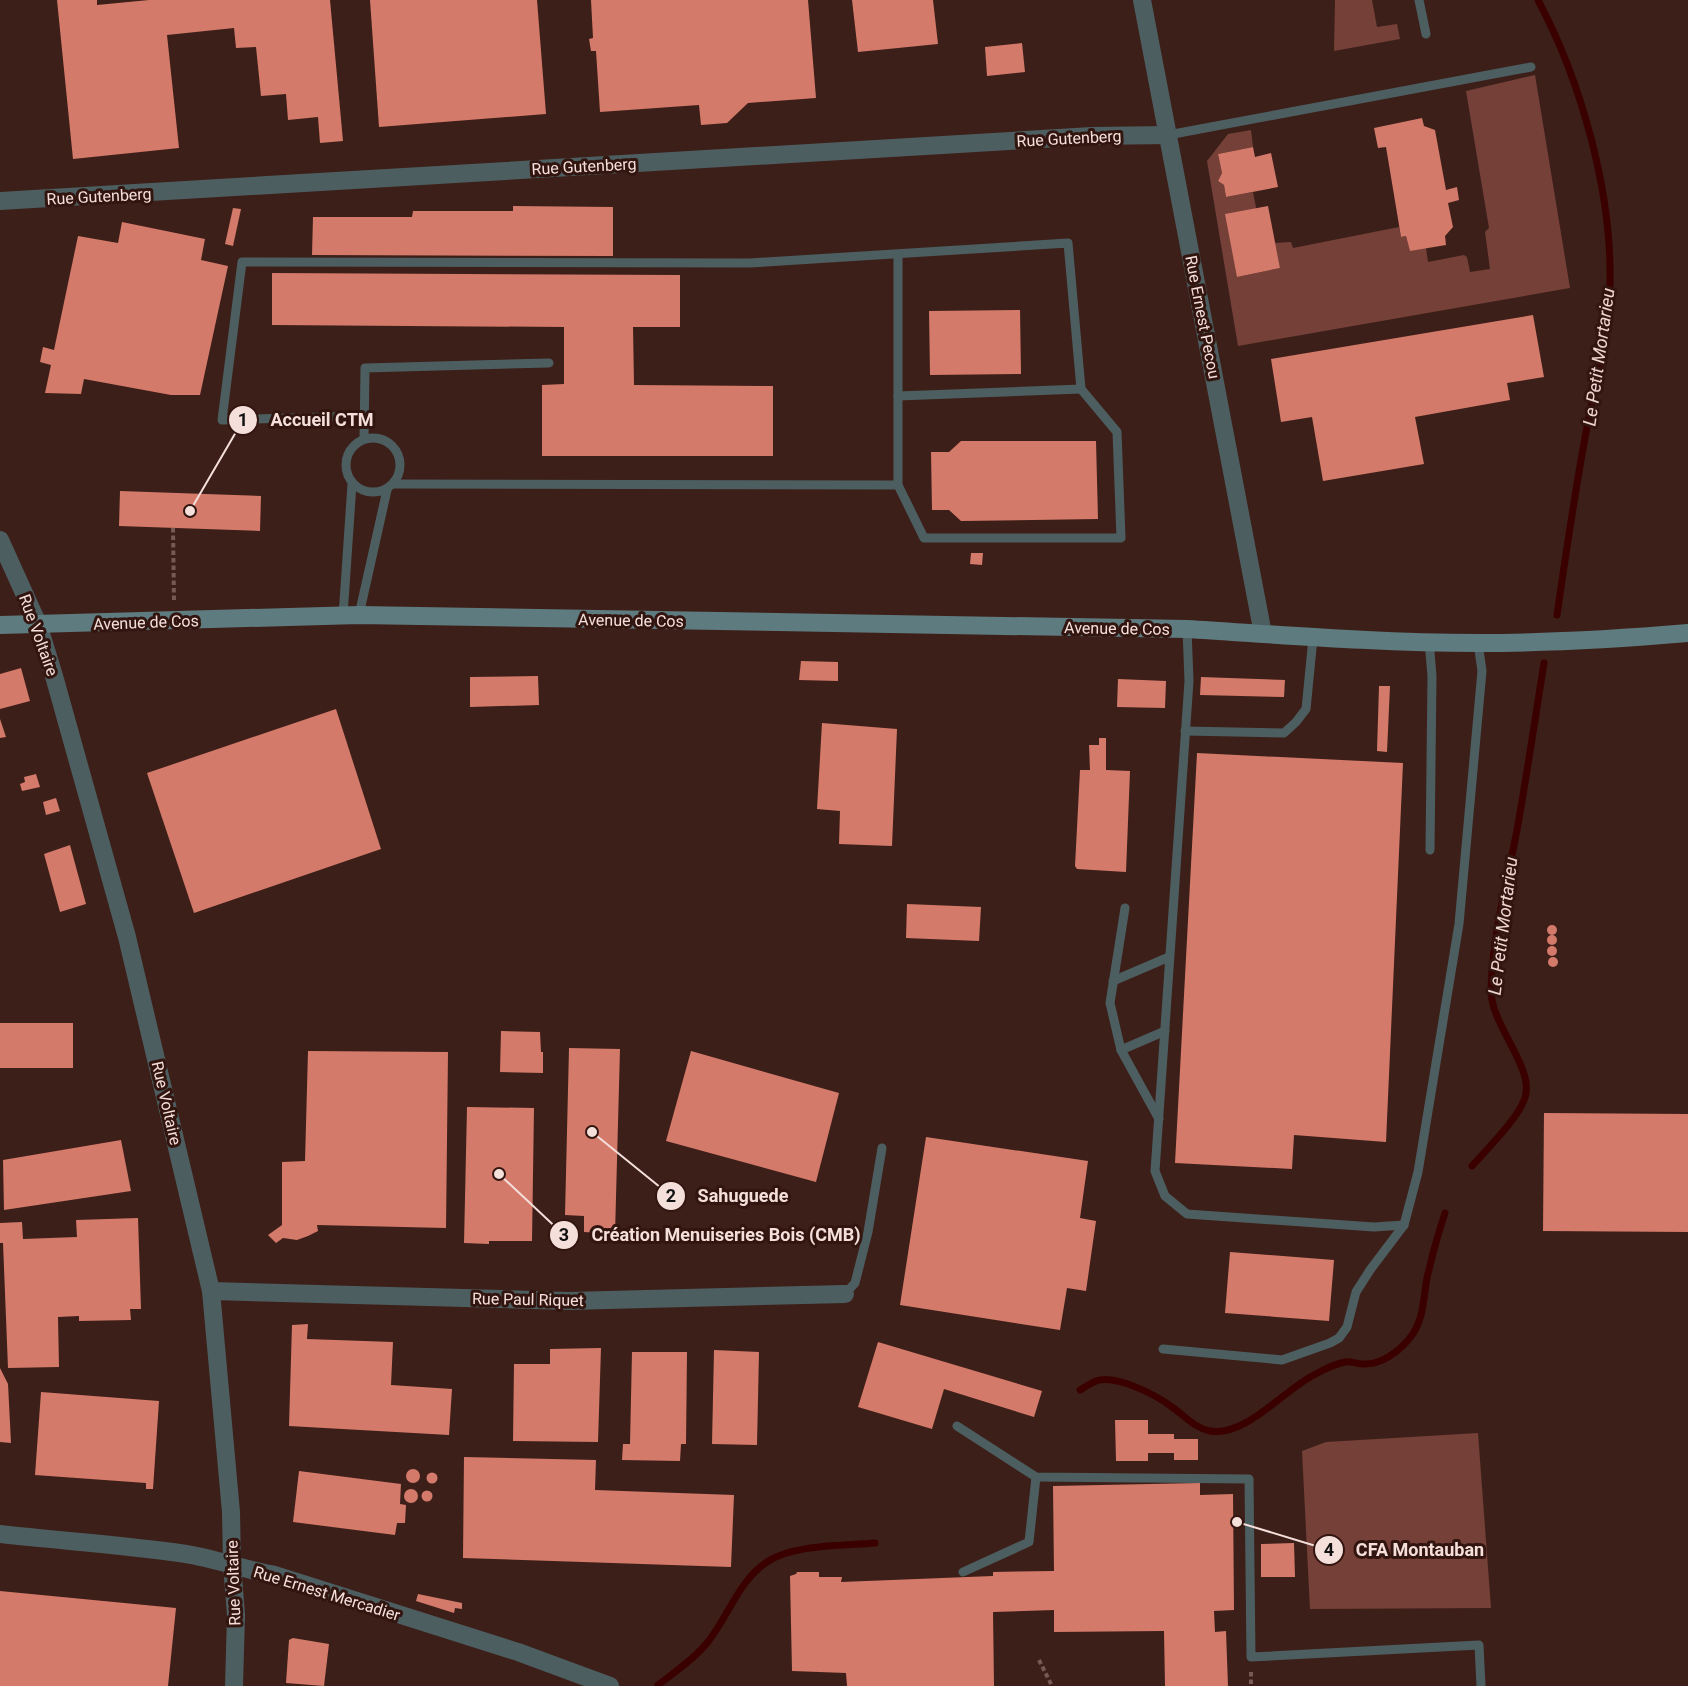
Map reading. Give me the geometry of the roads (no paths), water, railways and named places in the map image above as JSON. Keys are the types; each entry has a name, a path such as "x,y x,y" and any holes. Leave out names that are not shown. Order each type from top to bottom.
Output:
{"street":[{"name":"Rue Ernest Pecou","path":"1142,0 1263,634"},
{"name":"Rue Gutenberg","path":"0,201 1092,135 1168,135"},
{"name":"Rue Voltaire","path":"0,540 38,624 127,937 210,1291 231,1512 236,1615 234,1686"},
{"name":"Avenue de Cos","path":"0,625 351,615 1187,629 1313,638 1478,643 1602,640 1688,633"},
{"name":"Rue Paul Riquet","path":"210,1291 569,1301 845,1294"},
{"name":"Rue Ernest Mercadier","path":"0,1534 188,1554 232,1564 251,1571 275,1575 518,1652 610,1686"}],"lane":[{"path":"1419,0 1426,34"},
{"path":"1168,135 1531,67"},
{"path":"364,416 222,420 242,262 750,263 1068,243 1081,389 1117,432 1120,538 924,538 898,485 898,254"},
{"path":"364,439 365,368 549,363"},
{"path":"898,396 1081,389"},
{"path":"351,615 390,487 400,467 400,458 396,450 382,439 364,439 350,450 346,458 347,476 352,484 368,493 390,487 898,485"},
{"path":"351,615 352,484"},
{"path":"1187,629 1189,681 1155,1171 1165,1196 1187,1214 1374,1227 1404,1225"},
{"path":"1185,731 1284,733 1306,709 1313,638"},
{"path":"1429,641 1432,676 1430,850"},
{"path":"1163,1349 1282,1360 1330,1343 1339,1338 1347,1327 1356,1292 1404,1225 1418,1172 1460,924 1482,671 1478,643"},
{"path":"1125,908 1110,1003 1121,1050 1159,1119"},
{"path":"1113,981 1169,957"},
{"path":"1121,1050 1164,1031"},
{"path":"845,1294 855,1283 868,1232 882,1148"},
{"path":"957,1426 1036,1477 1249,1479 1251,1657 1479,1645 1481,1686"},
{"path":"963,1572 1029,1542 1036,1477"}],"waterway":[{"name":"Le Petit Mortarieu","path":"1538,0 1568,65 1591,138 1606,212 1609,248 1610,284 1607,320 1579,474 1557,615"},
{"name":"Le Petit Mortarieu","path":"1472,1166 1512,1121 1526,1093 1523,1070 1497,1017 1491,991 1497,930 1517,830 1544,663"},
{"name":"Le Petit Mortarieu","path":"1080,1390 1096,1381 1114,1380 1125,1383 1156,1397 1199,1427 1210,1431 1223,1431 1250,1420 1300,1383 1336,1364 1345,1362 1370,1364 1383,1360 1405,1344 1418,1325 1427,1278 1445,1213"},
{"name":"Le Petit Mortarieu","path":"658,1685 702,1649 741,1589 767,1562 778,1556 804,1549 875,1543"}],"place":[{"name":"Accueil CTM","path":"190,511"},
{"name":"Sahuguede","path":"592,1132"},
{"name":"Création Menuiseries Bois (CMB)","path":"499,1174"},
{"name":"CFA Montauban","path":"1237,1522"}]}
